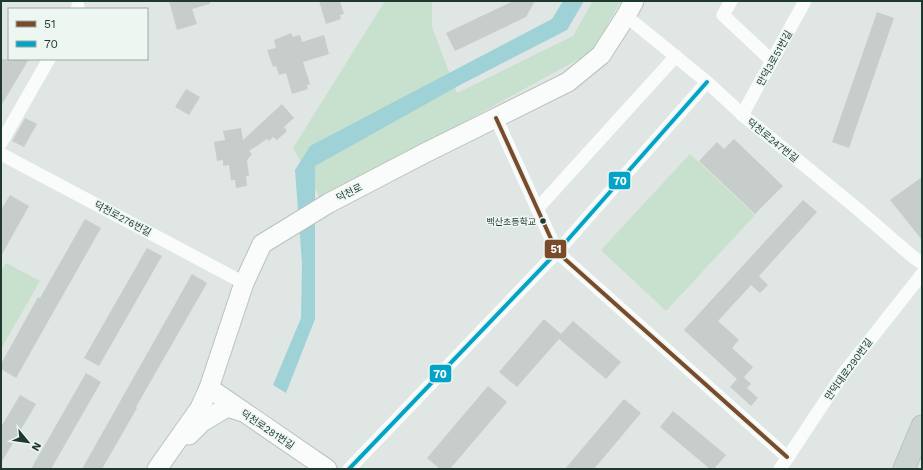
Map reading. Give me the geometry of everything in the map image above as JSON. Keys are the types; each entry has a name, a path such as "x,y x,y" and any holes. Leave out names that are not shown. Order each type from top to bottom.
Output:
{"main road":[{"name":"덕천로","path":"159,467 200,408 209,388 244,283 262,244 287,227 329,203 568,82 601,55 630,8"},
{"name":"덕천로281번길","path":"209,388 327,469"},
{"path":"159,467 202,422 227,407 244,412"},
{"path":"904,469 922,426"}],"street":[{"path":"731,1 723,16 772,61"},
{"name":"만덕3로51번길","path":"742,115 805,1"},
{"name":"덕천로247번길","path":"630,8 676,56 707,82 742,115 922,263"},
{"path":"537,209 676,56"},
{"path":"1,143 48,60"},
{"path":"349,469 557,252 707,82"},
{"path":"496,118 557,252 787,457"},
{"name":"덕천로276번길","path":"1,154 244,283"},
{"name":"만덕대로290번길","path":"780,469 843,374 922,274"}],"green space":[{"path":"385,1 432,1 432,27 457,93 573,36 593,1 621,1 592,52 321,200 293,148"},
{"path":"690,154 755,215 666,311 601,250"},
{"path":"6,263 40,281 1,349 1,271"}],"water":[{"path":"563,1 584,1 567,30 460,85 315,166 315,319 286,393 273,385 301,318 302,263 295,170 310,146 552,19"}],"building":[{"path":"169,1 210,1 210,4 192,9 197,24 177,30"},
{"path":"319,1 340,1 344,14 340,15 341,19 326,24"},
{"path":"513,1 535,1 526,17 455,51 446,33"},
{"path":"877,12 894,18 849,148 832,142"},
{"path":"291,33 293,37 300,35 302,42 324,35 329,54 303,62 310,84 307,85 308,89 292,94 286,73 279,75 276,66 273,67 267,50 276,48 274,40"},
{"path":"1,59 28,60 1,106"},
{"path":"186,89 200,97 189,115 175,107"},
{"path":"282,104 294,118 284,127 287,131 277,140 273,137 269,141 267,139 249,151 252,154 247,160 249,176 246,176 247,186 236,188 235,180 231,180 229,165 223,166 223,160 217,161 214,142 225,140 223,131 241,128 243,140"},
{"path":"25,118 37,124 24,147 12,141"},
{"path":"734,139 783,186 755,214 699,161 717,142 724,149"},
{"path":"922,177 922,240 890,200"},
{"path":"10,195 29,206 1,256 1,210"},
{"path":"803,200 817,212 759,276 768,285 760,293 751,285 718,321 739,340 732,348 753,367 744,377 751,384 747,388 758,398 751,406 730,387 737,379 684,330"},
{"path":"85,219 101,228 16,378 1,369 1,364 38,297 40,298"},
{"path":"147,248 162,256 99,366 84,358"},
{"path":"192,274 207,283 136,407 137,408 102,469 82,469"},
{"path":"544,319 561,334 573,321 621,362 606,379 559,339 517,387 499,372"},
{"path":"86,373 101,382 51,469 31,469"},
{"path":"488,386 507,402 450,469 440,469 427,458"},
{"path":"20,395 36,404 1,463 1,427"},
{"path":"624,399 641,413 594,469 565,469"},
{"path":"673,411 726,455 714,469 710,469 660,427"}],"transit line":[{"name":"70","path":"349,469 557,252 707,82"},
{"name":"51","path":"496,118 557,252 787,457"}],"place":[{"name":"백산초등학교","path":"543,221"}]}
